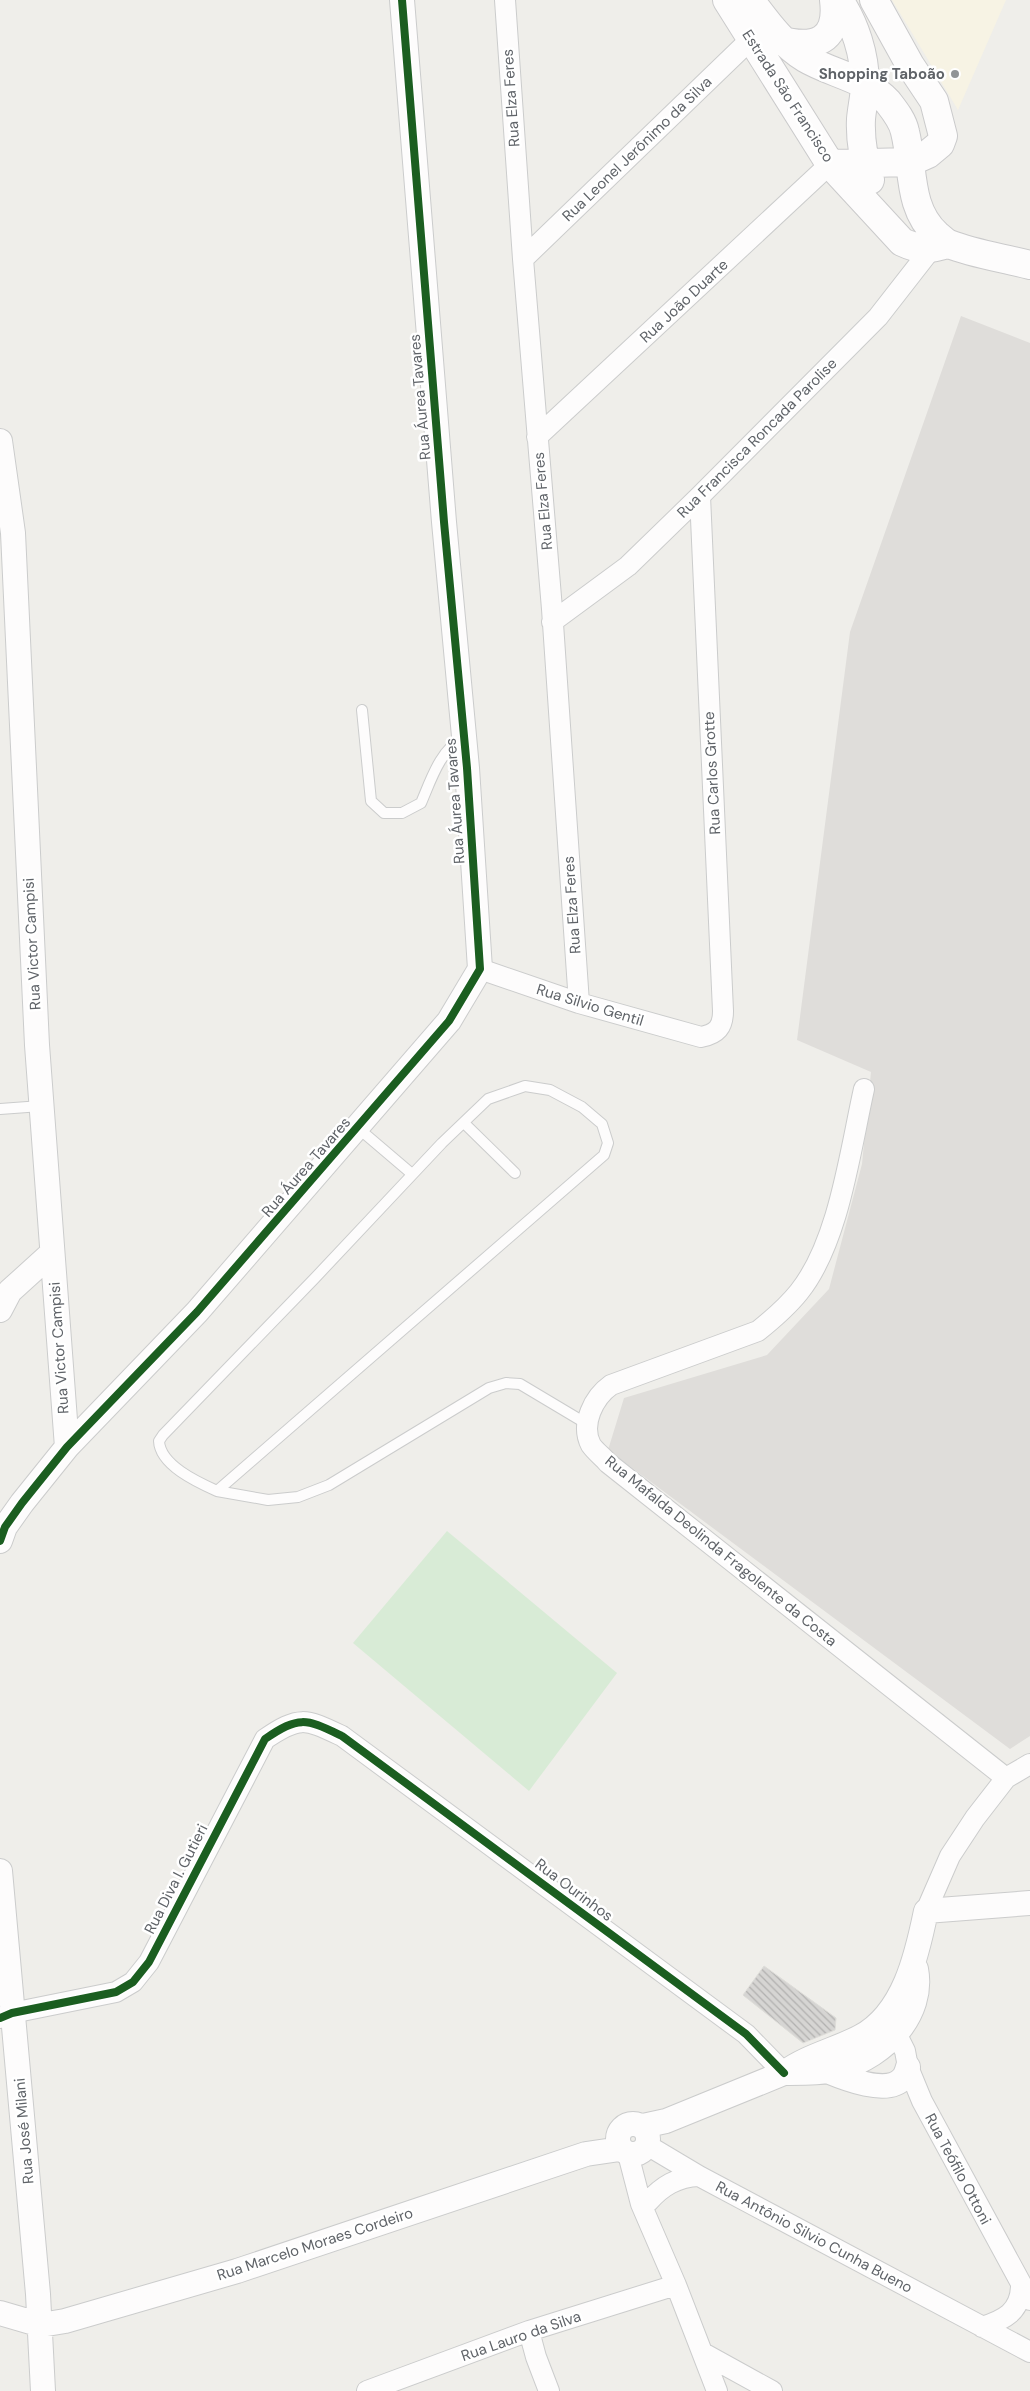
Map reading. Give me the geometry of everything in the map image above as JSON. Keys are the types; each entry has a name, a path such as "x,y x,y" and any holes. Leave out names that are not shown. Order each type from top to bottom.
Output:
{"main road":[{"name":"Estrada São Francisco","path":"727,0 830,164 902,242 916,248 936,241 1030,265"},
{"name":"Estrada São Francisco","path":"750,0 782,41 805,58 837,73 865,83 887,101 899,116 905,131 915,196 921,215 936,241"},
{"path":"751,39 766,34 782,41 802,44 818,42 828,36 836,19 834,0"},
{"path":"839,0 855,32 861,51 865,83 861,122 865,163 882,220"},
{"path":"830,164 910,162 928,154 940,144 943,136 940,116 934,101 910,65 874,0"}],"street":[{"name":"Rua Áurea Tavares","path":"67,1447 198,1312 358,1128 449,1021 480,969 464,737 443,512 402,0"},
{"name":"Rua Elza Feres","path":"504,0 579,1003"},
{"name":"Rua Leonel Jerônimo da Silva","path":"523,259 751,39"},
{"name":"Rua João Duarte","path":"537,437 830,164"},
{"name":"Rua Francisca Roncada Parolise","path":"552,622 628,566 700,496 878,317 936,241"},
{"name":"Rua Victor Campisi","path":"0,441 12,534 41,1106 67,1447"},
{"name":"Rua Carlos Grotte","path":"700,496 723,1011 723,1021 719,1030 712,1035 701,1037"},
{"name":"Rua Silvio Gentil","path":"480,969 579,1003 701,1037"},
{"path":"587,1424 600,1393 611,1385 758,1331 777,1317 800,1291 826,1247 837,1208 864,1089"},
{"path":"0,1310 10,1291 52,1253"},
{"name":"Rua Mafalda Deolinda Fragolente da Costa","path":"587,1424 591,1444 608,1463 1006,1778"},
{"path":"0,1541 5,1527 22,1503 67,1447"},
{"name":"Rua Diva I. Gutieri","path":"6,2016 116,1992 133,1982 149,1962 265,1739 281,1728 297,1722 311,1721 342,1736"},
{"name":"Rua Ourinhos","path":"342,1736 746,2034 784,2073"},
{"path":"908,2068 903,2079 894,2084 873,2085 856,2082 829,2060 863,2046 889,2031 896,2033 908,2018 914,2001 918,1979 914,1962 926,1911 950,1856 975,1818 1006,1778 1030,1764"},
{"name":"Rua José Milani","path":"0,1871 6,2016 18,2055 41,2325 43,2391"},
{"path":"926,1911 1030,1903"},
{"name":"Rua Marcelo Moraes Cordeiro","path":"41,2325 96,2313 237,2271 586,2154 639,2139 784,2073 800,2062 829,2060 879,2023 897,1997 914,1962"},
{"name":"Rua Teófilo Ottoni","path":"896,2033 905,2050 908,2068 922,2101 1026,2294"},
{"path":"639,2139 641,2204 648,2210 717,2391"},
{"name":"Rua Antônio Silvio Cunha Bueno","path":"639,2139 699,2176 1030,2352"},
{"path":"648,2210 666,2185 682,2178 699,2176"},
{"name":"Rua Lauro da Silva","path":"367,2391 529,2331 676,2284"},
{"path":"982,2327 1010,2315 1020,2298 1026,2294"},
{"path":"0,2313 41,2325"},
{"path":"529,2331 536,2357 549,2391"},
{"path":"702,2353 772,2391"}],"lane":[{"path":"362,710 371,801 384,814 402,812 421,804 436,770 452,744 464,737"},
{"path":"217,1490 604,1155 608,1143 602,1124 582,1107 550,1090 525,1086 488,1099 412,1174 314,1279 163,1434 159,1441 162,1454 191,1479 217,1490 268,1500 298,1497 329,1485 489,1388 506,1383 520,1384 587,1424"},
{"path":"0,1108 41,1106"},
{"path":"464,1123 515,1173"},
{"path":"358,1128 412,1174"}],"shaded area":[{"name":"Shopping Taboão","path":"892,0 1006,0 958,110 915,38"},
{"path":"961,316 1030,343 1030,1736 1010,1749 608,1450 624,1398 767,1355 829,1289 862,1164 871,1072 797,1040 850,632"}],"green space":[{"path":"447,1531 617,1673 529,1791 353,1643"}],"building":[{"path":"764,1966 836,2018 835,2030 803,2043 743,1995"}],"cycle path":[{"path":"0,1541 5,1527 22,1503 67,1447 197,1312 449,1021 480,969 467,768 444,522 402,0"},
{"path":"0,2018 12,2013 116,1992 133,1982 149,1962 265,1739 287,1726 303,1722 320,1726 342,1736 746,2034 784,2073"}],"place":[{"name":"Shopping Taboão","path":"955,74"}]}
